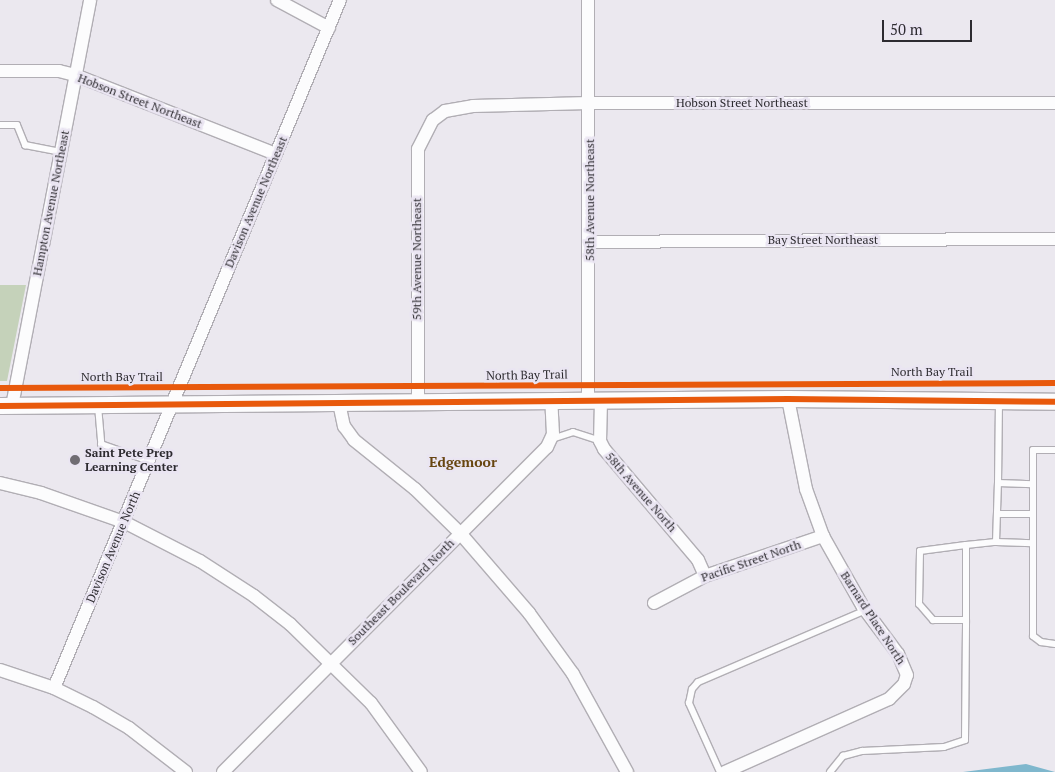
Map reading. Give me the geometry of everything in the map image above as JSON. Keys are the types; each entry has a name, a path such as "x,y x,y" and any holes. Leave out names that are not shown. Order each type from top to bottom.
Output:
{"street":[{"name":"Hampton Avenue Northeast","path":"6,406 90,0"},
{"path":"277,0 329,28"},
{"name":"Davison Avenue Northeast","path":"173,404 340,0"},
{"name":"58th Avenue Northeast","path":"588,0 590,242 594,401"},
{"name":"Hobson Street Northeast","path":"0,71 59,71 75,75 276,154"},
{"name":"Hobson Street Northeast","path":"433,120 457,106 1055,103"},
{"name":"59th Avenue Northeast","path":"418,401 417,165 418,149 433,120"},
{"name":"Bay Street Northeast","path":"590,242 1055,239"},
{"path":"6,406 788,399 1055,402"},
{"name":"Barnard Place North","path":"724,772 871,707 897,693 907,675 898,654 866,610 823,536 806,489 788,399"},
{"path":"551,440 552,401"},
{"name":"58th Avenue North","path":"594,401 600,442 698,560 705,576"},
{"path":"339,403 344,426 354,440 415,490 460,532 529,613 573,674 627,772"},
{"name":"Davison Avenue North","path":"54,688 173,404"},
{"name":"Southeast Boulevard North","path":"223,772 551,440"},
{"path":"0,484 41,493 124,522 200,561 254,596 332,663 371,703 421,772"},
{"name":"Pacific Street North","path":"654,603 705,576 823,536"},
{"path":"0,670 54,688 129,728 186,772"}],"lane":[{"path":"0,125 17,125 25,145 60,152"},
{"path":"996,542 999,402"},
{"path":"98,405 101,444 149,461"},
{"path":"551,440 573,432 600,442"},
{"path":"1055,450 1033,450 1033,636 1041,642 1055,644"},
{"path":"998,483 1033,484"},
{"path":"998,514 1033,514"},
{"path":"966,620 933,620 919,604 920,550 996,542 1033,543"},
{"path":"830,772 843,756 862,751 944,747 965,740 966,545"},
{"path":"720,772 689,703 692,689 698,682 866,610"}],"green space":[{"path":"0,285 26,285 7,381 0,381"}],"water":[{"path":"1026,764 1055,772 963,772"}],"cycle path":[{"name":"North Bay Trail","path":"0,388 1055,383"},
{"path":"0,406 788,399 1055,402"}],"place":[{"name":"Saint Pete Prep Learning Center","path":"75,460"}],"district":[{"name":"Edgemoor","path":"463,462"}]}
